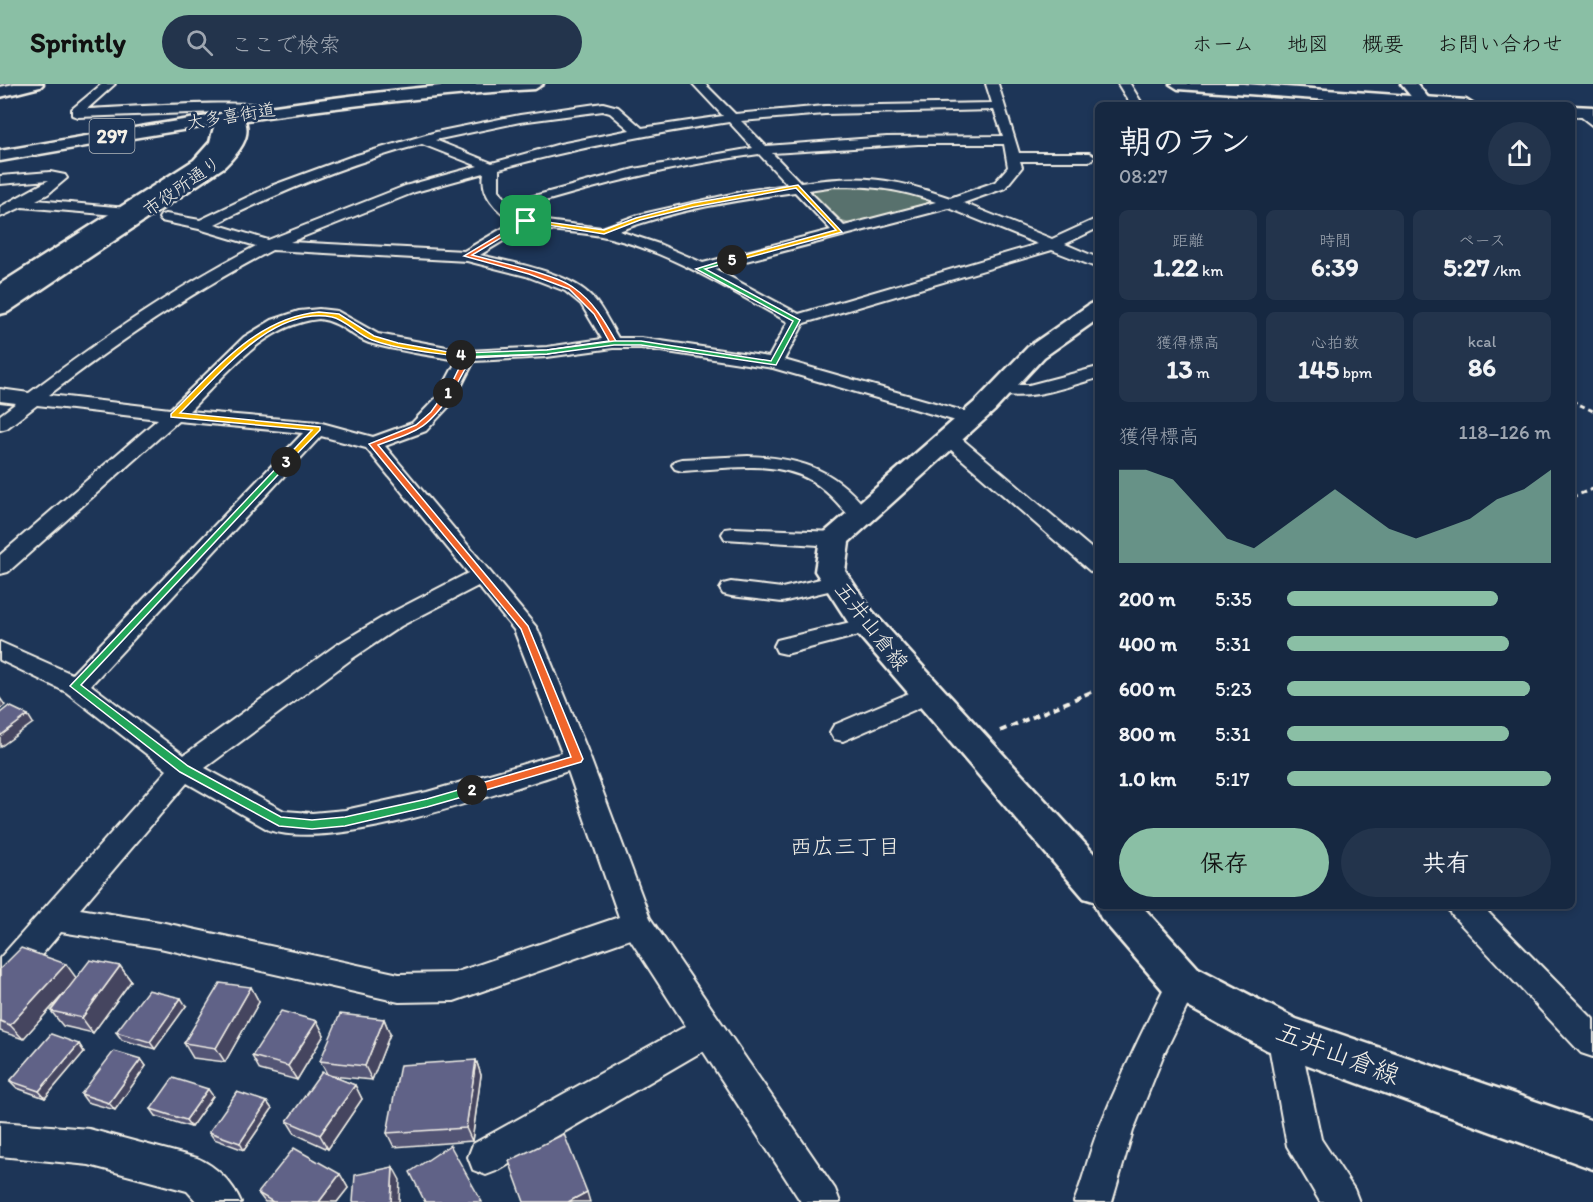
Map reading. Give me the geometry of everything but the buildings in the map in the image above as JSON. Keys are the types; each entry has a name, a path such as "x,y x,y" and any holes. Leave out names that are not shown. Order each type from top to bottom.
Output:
{"main road":[{"path":"0,92 35,84"},
{"name":"大多喜街道","path":"0,156 274,109 464,86 535,84"},
{"path":"1178,84 1263,87 1375,102"},
{"path":"1409,84 1423,102"},
{"name":"市役所通り","path":"0,294 205,160 218,144 221,124 225,116 237,121 238,134 231,149 218,163 0,307"},
{"path":"835,539 959,429 1036,352 1095,311"},
{"name":"五井山倉線","path":"835,539 830,571 867,626 1095,882"},
{"name":"五井山倉線","path":"1119,909 1183,982 1283,1035 1593,1145"}],"street":[{"path":"109,84 76,111 78,113 247,106 274,109"},
{"path":"699,84 840,231"},
{"path":"699,269 950,202 1000,184 1015,167 1010,140 992,84"},
{"path":"1124,84 1135,102"},
{"path":"0,424 113,338 203,280 269,245 411,189 560,148 639,132 732,118 869,108 999,106"},
{"path":"202,225 276,189 357,159 424,140 512,120 603,107 614,110 639,132"},
{"path":"424,140 489,166 492,169 489,189 496,199 516,216 526,221 604,232 664,252 797,320 1051,245 1095,223"},
{"path":"506,207 581,185 648,169 762,150 884,140 1010,140"},
{"path":"1013,158 1089,157"},
{"path":"0,180 50,176 60,178 22,203 0,213"},
{"path":"604,232 638,219 693,205 835,182 877,182 910,188 950,202 1095,262"},
{"path":"22,203 127,212"},
{"path":"166,218 202,225 269,245 467,256 532,273 571,288 597,313 614,343"},
{"path":"467,256 526,221"},
{"path":"0,567 174,415 250,340 278,324 299,316 337,316 372,338 398,345 468,356 547,352 614,343 641,343 774,363 864,387 959,429 1095,563"},
{"path":"774,363 797,320"},
{"path":"373,444 419,427 426,421 446,398 468,356"},
{"path":"1001,389 1030,391 1095,373"},
{"path":"0,395 174,415 318,428 343,433 373,444 525,628 577,759 637,924 822,1202"},
{"path":"75,686 318,428"},
{"path":"682,465 779,464 813,473 838,490 860,516"},
{"path":"733,534 835,539"},
{"path":"0,981 184,769 344,652 393,621 480,576"},
{"path":"731,589 782,595 837,582"},
{"path":"786,646 867,626"},
{"path":"0,650 75,686 184,769 279,822 312,824 345,821 427,803 577,759"},
{"path":"843,732 928,694"},
{"path":"1466,909 1593,1042"},
{"path":"53,918 160,935 399,988 454,987 637,924"},
{"path":"1092,1202 1095,1200 1115,1131 1149,1051 1183,982"},
{"path":"486,1157 708,1030"},
{"path":"1283,1035 1305,1146 1341,1202"},
{"path":"0,1138 89,1146 197,1176 223,1202"}],"path":[{"path":"1575,402 1593,411"},
{"path":"1575,496 1593,489"},
{"path":"972,743 1095,690"}],"green space":[{"path":"831,185 902,189 929,198 932,202 850,224 843,222 810,192 813,188"}],"district":[{"name":"西広三丁目","path":"845,846"}],"route":[{"path":"526,221 467,256 532,273 571,288 597,313 614,343 547,352 468,356 446,398 419,427 373,444 525,628 577,759 427,803 345,821 312,824 279,822 184,769 75,686 318,428 174,415 250,340 278,324 299,316 319,314 337,316 372,338 398,345 468,356 547,352 614,343 641,343 774,363 797,320 699,269 840,231 798,187 693,205 638,219 604,232 526,221"}]}
